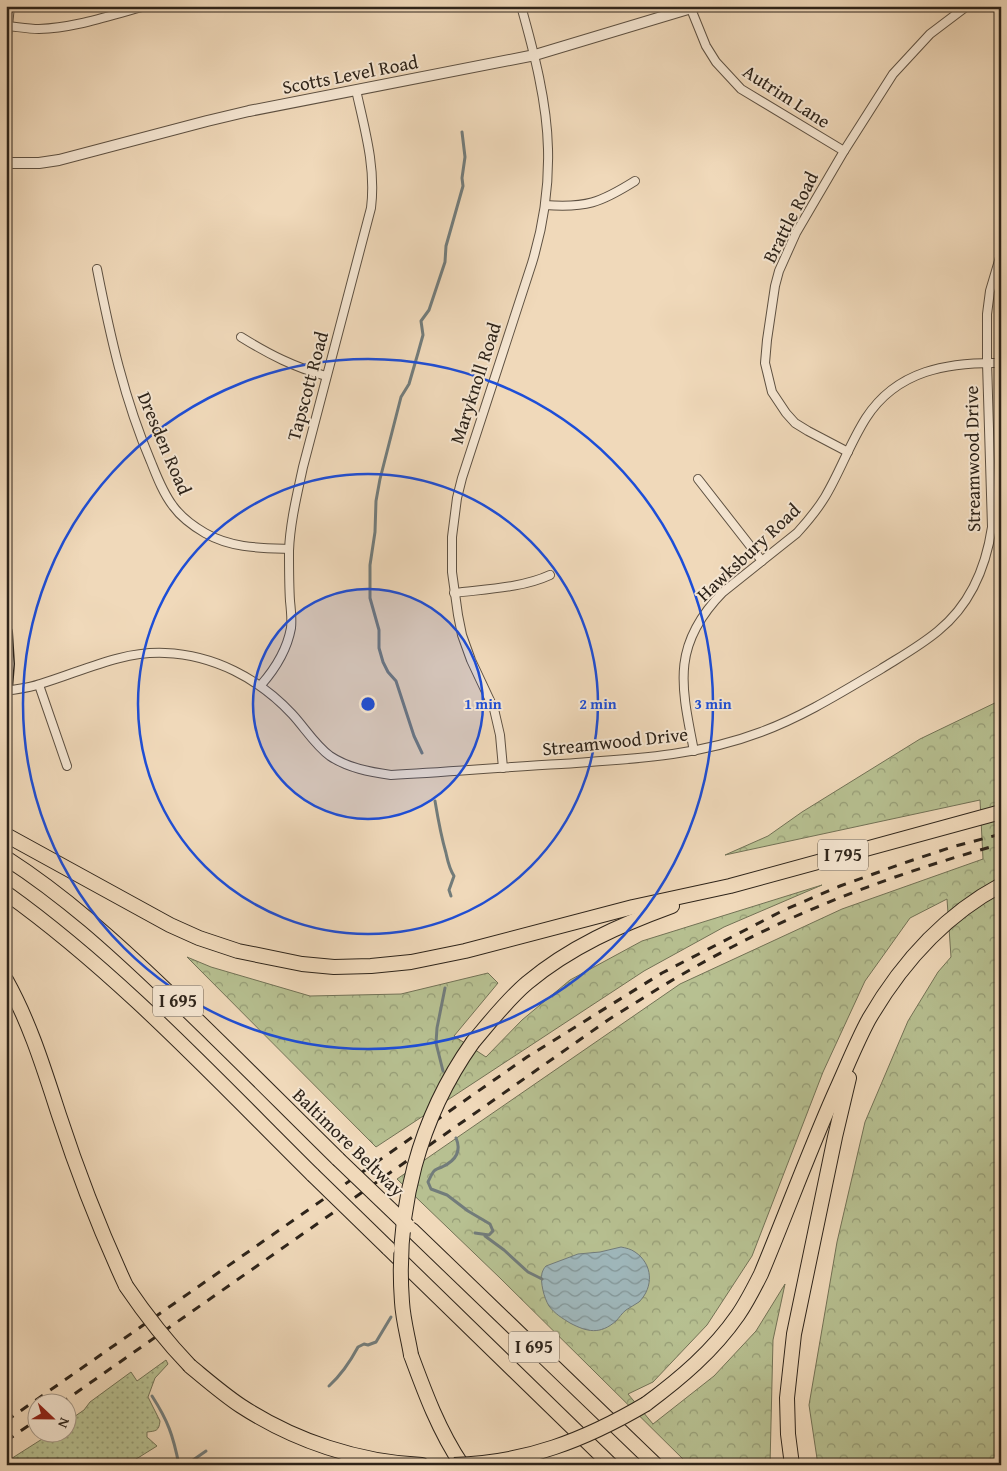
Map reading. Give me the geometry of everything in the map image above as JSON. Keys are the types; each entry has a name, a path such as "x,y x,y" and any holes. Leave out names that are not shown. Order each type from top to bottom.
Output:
{"highway":[{"name":"I 795","path":"730,886 1001,812"},
{"path":"6,835 199,938 238,951 277,960 334,967 371,966 441,957 633,907 730,886"},
{"name":"Baltimore Beltway","path":"6,858 54,892 138,963 656,1465"},
{"path":"454,1465 494,1462 524,1456 571,1442 606,1426 646,1404 691,1368 712,1348 739,1314 761,1274 817,1134 869,1020 889,988 914,956 942,927 964,908 1001,885"},
{"path":"462,1465 439,1425 426,1395 412,1355 402,1304 401,1281 404,1216 408,1192 418,1156 440,1098 458,1062 500,1010 526,983 556,961 593,939 638,918 730,886"},
{"name":"I 695","path":"6,893 74,945 120,986 611,1465"},
{"path":"6,980 27,1022 89,1201 111,1253 126,1286 172,1347 190,1366 218,1390 268,1422 302,1438 335,1450 387,1462 422,1465"},
{"path":"792,1465 788,1434 787,1398 794,1334 856,1046"}],"main road":[{"path":"6,632 8,664 6,690"}],"street":[{"path":"6,45 10,6"},
{"path":"8,26 38,29 80,24 146,6"},
{"name":"Maryknoll Road","path":"503,768 500,735 494,709 462,636 454,593 451,554 457,498 538,244 545,205 548,150 547,126 534,55 521,6"},
{"name":"Brattle Road","path":"848,452 795,423 786,414 772,392 765,363 775,286 796,233 844,151 888,82 903,61 930,34 967,6"},
{"name":"Scotts Level Road","path":"6,163 39,164 59,160 207,121 534,55 694,8"},
{"name":"Autrim Lane","path":"694,8 706,46 727,75 740,88 844,151"},
{"name":"Tapscott Road","path":"261,685 280,657 287,643 291,628 289,575 295,507 326,376 367,225 372,194 372,166 356,90"},
{"path":"545,205 568,207 593,203 614,194 635,181"},
{"name":"Streamwood Drive","path":"6,690 39,685 100,663 150,653 180,655 209,661 243,674 261,685 292,714 316,743 330,755 356,768 373,773 392,775 654,757 694,751 760,732 796,718 919,645 938,631 962,606 984,566 992,527 987,314 990,291 1001,254"},
{"name":"Dresden Road","path":"97,269 112,346 125,392 139,435 159,481 173,506 194,526 217,539 249,547 290,549"},
{"path":"241,337 283,362 326,376"},
{"name":"Hawksbury Road","path":"694,751 684,699 683,678 685,659 695,628 714,601 797,533 818,509 865,419 885,396 913,376 930,370 950,365 1001,363"},
{"path":"698,479 762,561"},
{"path":"454,593 527,583 550,575"},
{"path":"39,685 67,766"}],"green space":[{"path":"1001,700 1001,1465 818,1465 809,1405 837,1242 865,1122 908,1021 938,972 951,957 947,899 910,918 865,981 823,1072 752,1256 707,1325 653,1382 628,1394 653,1424 714,1376 756,1331 785,1284 773,1340 770,1465 689,1465 397,1179 680,984 842,909 983,859 980,800 725,855 768,836 802,812 920,739"},
{"path":"822,885 724,927 644,971 376,1147 187,957 211,967 310,996 401,994 488,973 498,983 454,1036 486,1057 522,1020 570,980 642,941"},
{"path":"166,1360 168,1364 155,1378 148,1397 160,1421 159,1427 156,1430 147,1432 147,1437 157,1446 133,1461 131,1465 6,1465 6,1462 34,1444 78,1444 78,1414 90,1402 131,1372 137,1381"}],"water":[{"path":"621,1247 635,1252 641,1257 648,1269 649,1283 644,1296 639,1302 626,1310 610,1325 593,1331 570,1323 551,1309 542,1285 542,1273 546,1266 578,1254 600,1252"}],"waterway":[{"path":"422,753 414,736 396,681 388,672 379,648 379,630 370,598 370,565 380,479 401,397 409,384 423,335 421,321 429,310 445,262 446,246 463,186 462,178 465,157 462,132"},
{"path":"435,801 448,862 454,876 449,890 451,896"},
{"path":"443,1071 436,1043 445,988"},
{"path":"456,1138 458,1143 456,1156 447,1165 434,1171 428,1182 431,1189 447,1195 468,1211 490,1224 493,1231 489,1235 475,1233"},
{"path":"485,1236 528,1272 542,1279"},
{"path":"329,1386 345,1368 358,1347 376,1342 391,1317"},
{"path":"152,1396 169,1429 179,1465"},
{"path":"186,1465 206,1451"}],"railway":[{"path":"6,1421 527,1057 662,973 784,910 840,886 952,847 1001,834"},
{"path":"74,1394 608,1020 669,982 716,955 830,901 898,876 1001,844"},
{"path":"6,1441 28,1426"}]}
